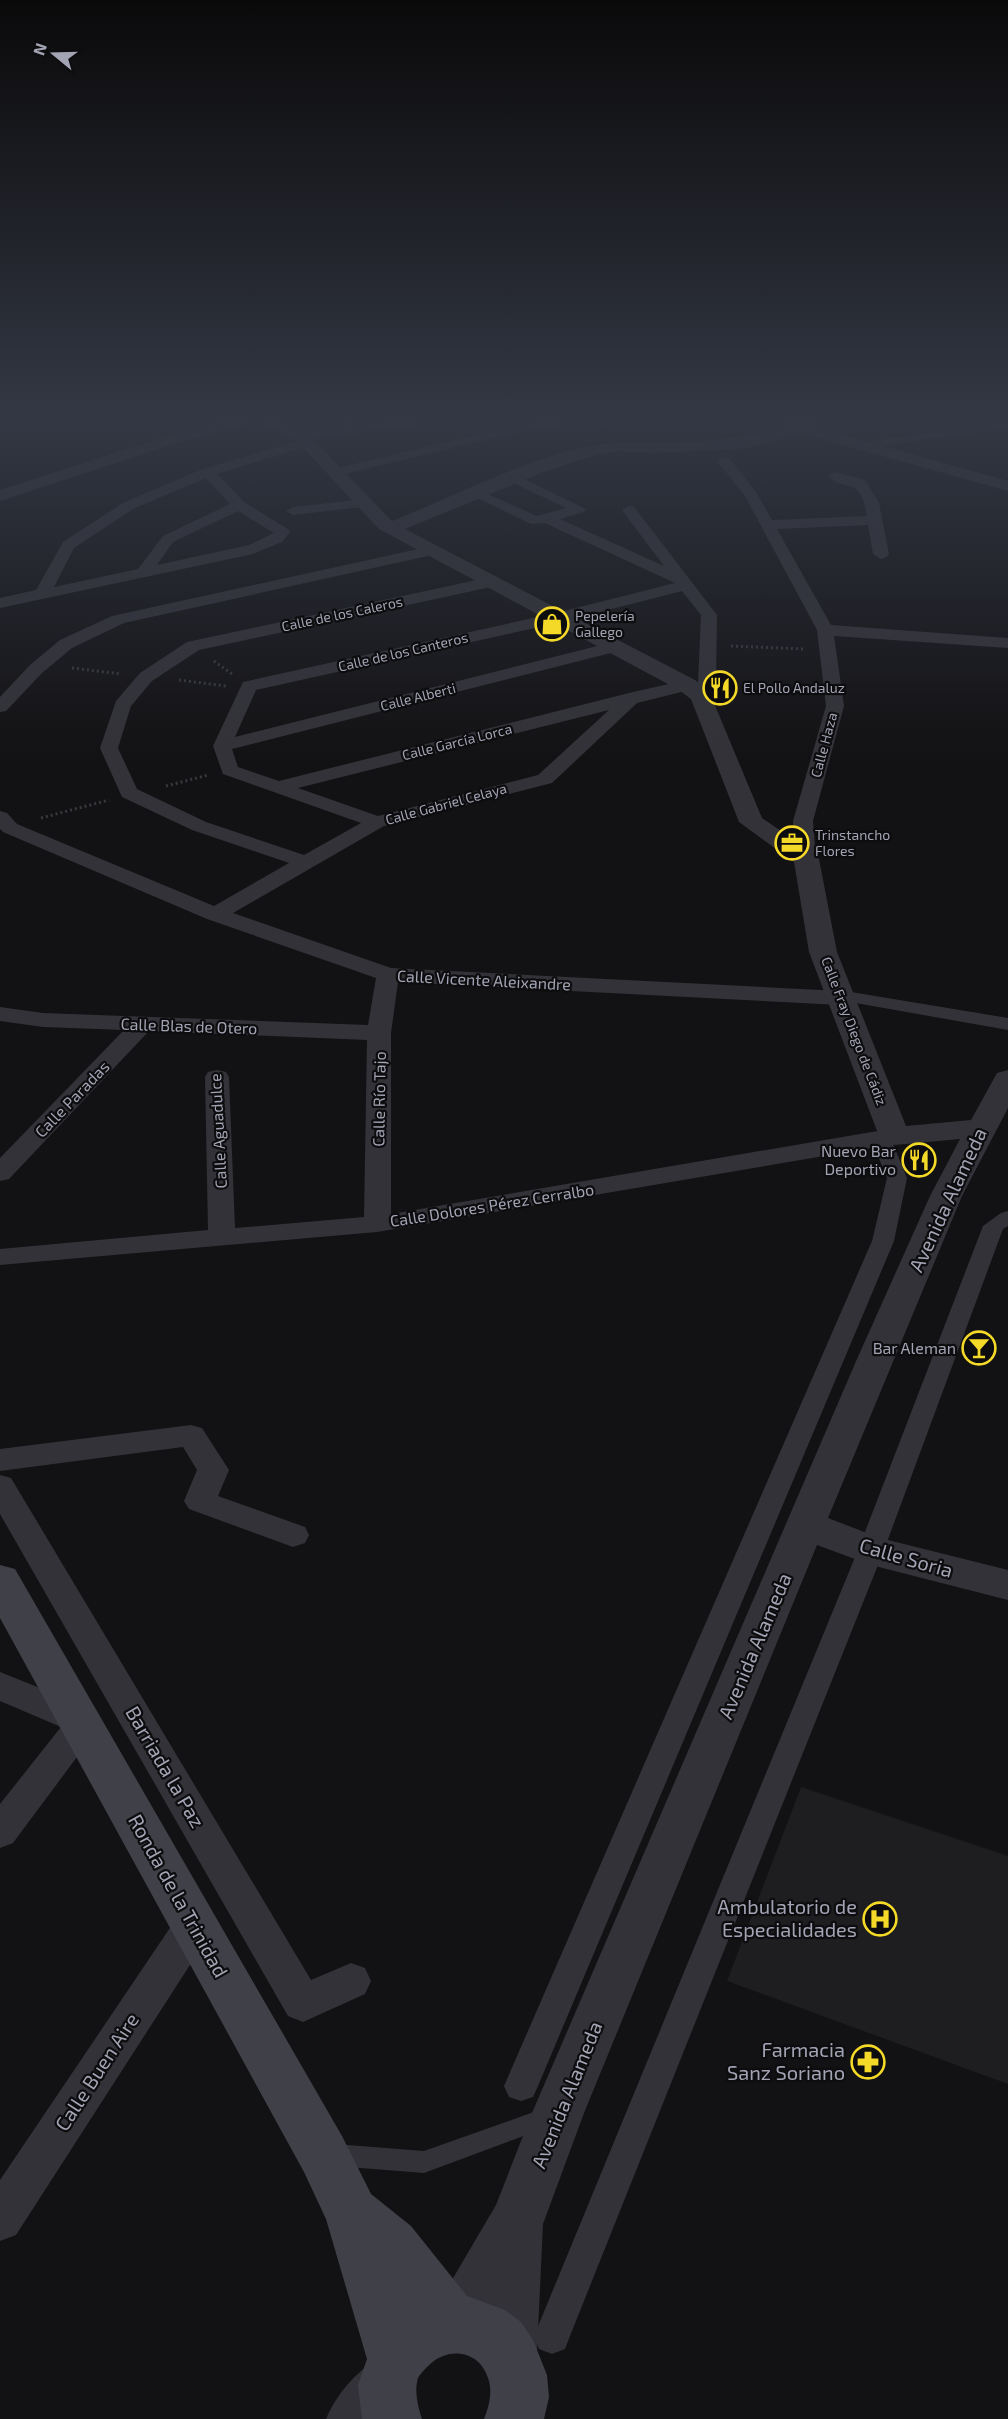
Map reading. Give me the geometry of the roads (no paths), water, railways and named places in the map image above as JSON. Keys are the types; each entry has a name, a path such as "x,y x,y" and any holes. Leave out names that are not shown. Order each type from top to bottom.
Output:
{"main road":[{"name":"Ronda de la Trinidad","path":"4,1597 80,1722 323,2154 352,2213 393,2384"},
{"name":"Ronda de la Trinidad","path":"352,2213 391,2246 455,2322"},
{"path":"393,2384 411,2340 429,2328 455,2322 478,2327 495,2336 530,2344 517,2372 520,2394 516,2418"}],"street":[{"path":"42,595 68,545 85,534"},
{"path":"142,574 168,539 179,534"},
{"path":"0,603 253,549 276,539 281,534"},
{"path":"401,534 694,690 751,822 806,859"},
{"path":"580,534 683,582"},
{"path":"647,534 709,615 707,683 694,690"},
{"path":"772,534 825,630 1008,644"},
{"path":"877,534 881,554"},
{"path":"0,707 36,669 66,644 118,619 432,551"},
{"name":"Calle de los Caleros","path":"305,862 199,826 129,793 109,748 122,705 146,677 194,646 491,582"},
{"name":"Calle de los Canteros","path":"222,746 249,686 557,618 683,582"},
{"name":"Calle Haza","path":"806,859 803,821 835,706 825,630"},
{"name":"Calle Alberti","path":"222,746 613,647"},
{"name":"Calle García Lorca","path":"281,786 633,697 694,690"},
{"name":"Calle Gabriel Celaya","path":"215,914 376,822 545,778 633,697"},
{"path":"222,746 231,770 281,786 376,822"},
{"name":"Calle Vicente Aleixandre","path":"3,825 215,914 388,975 840,997"},
{"name":"Calle Fray Diego de Cádiz","path":"806,859 823,952 888,1137"},
{"name":"Calle Río Tajo","path":"377,1224 379,1033 388,975"},
{"path":"840,997 1008,1024"},
{"name":"Calle Blas de Otero","path":"0,1014 43,1020 379,1033"},
{"name":"Calle Paradas","path":"0,1173 143,1024"},
{"name":"Calle Aguadulce","path":"217,1077 222,1238"},
{"name":"Avenida Alameda","path":"455,2322 518,2221 558,2113 946,1197 1008,1079"},
{"name":"Calle Dolores Pérez Cerralbo","path":"0,1257 377,1224 888,1137 981,1128"},
{"path":"521,2086 883,1241 897,1178 888,1137"},
{"path":"530,2344 871,1550 994,1226 1008,1217"},
{"path":"0,1460 191,1435 213,1470 200,1501 293,1535"},
{"name":"Barriada la Paz","path":"0,1486 303,2003 351,1981"},
{"name":"Calle Soria","path":"806,1525 871,1550 1008,1585"},
{"path":"0,1686 80,1722 0,1832"},
{"name":"Calle Buen Aire","path":"0,2219 194,1925"},
{"name":"Avenida Alameda","path":"518,2221 530,2344"},
{"path":"350,2419 393,2384"}],"lane":[{"path":"323,2154 424,2162 558,2113"}],"place":[{"name":"Pepelería Gallego","path":"552,624"},
{"name":"El Pollo Andaluz","path":"720,688"},
{"name":"Trinstancho Flores","path":"792,843"},
{"name":"Nuevo Bar Deportivo","path":"919,1160"},
{"name":"Bar Aleman","path":"979,1348"},
{"name":"Ambulatorio de Especialidades","path":"880,1919"},
{"name":"Farmacia Sanz Soriano","path":"868,2062"}]}
